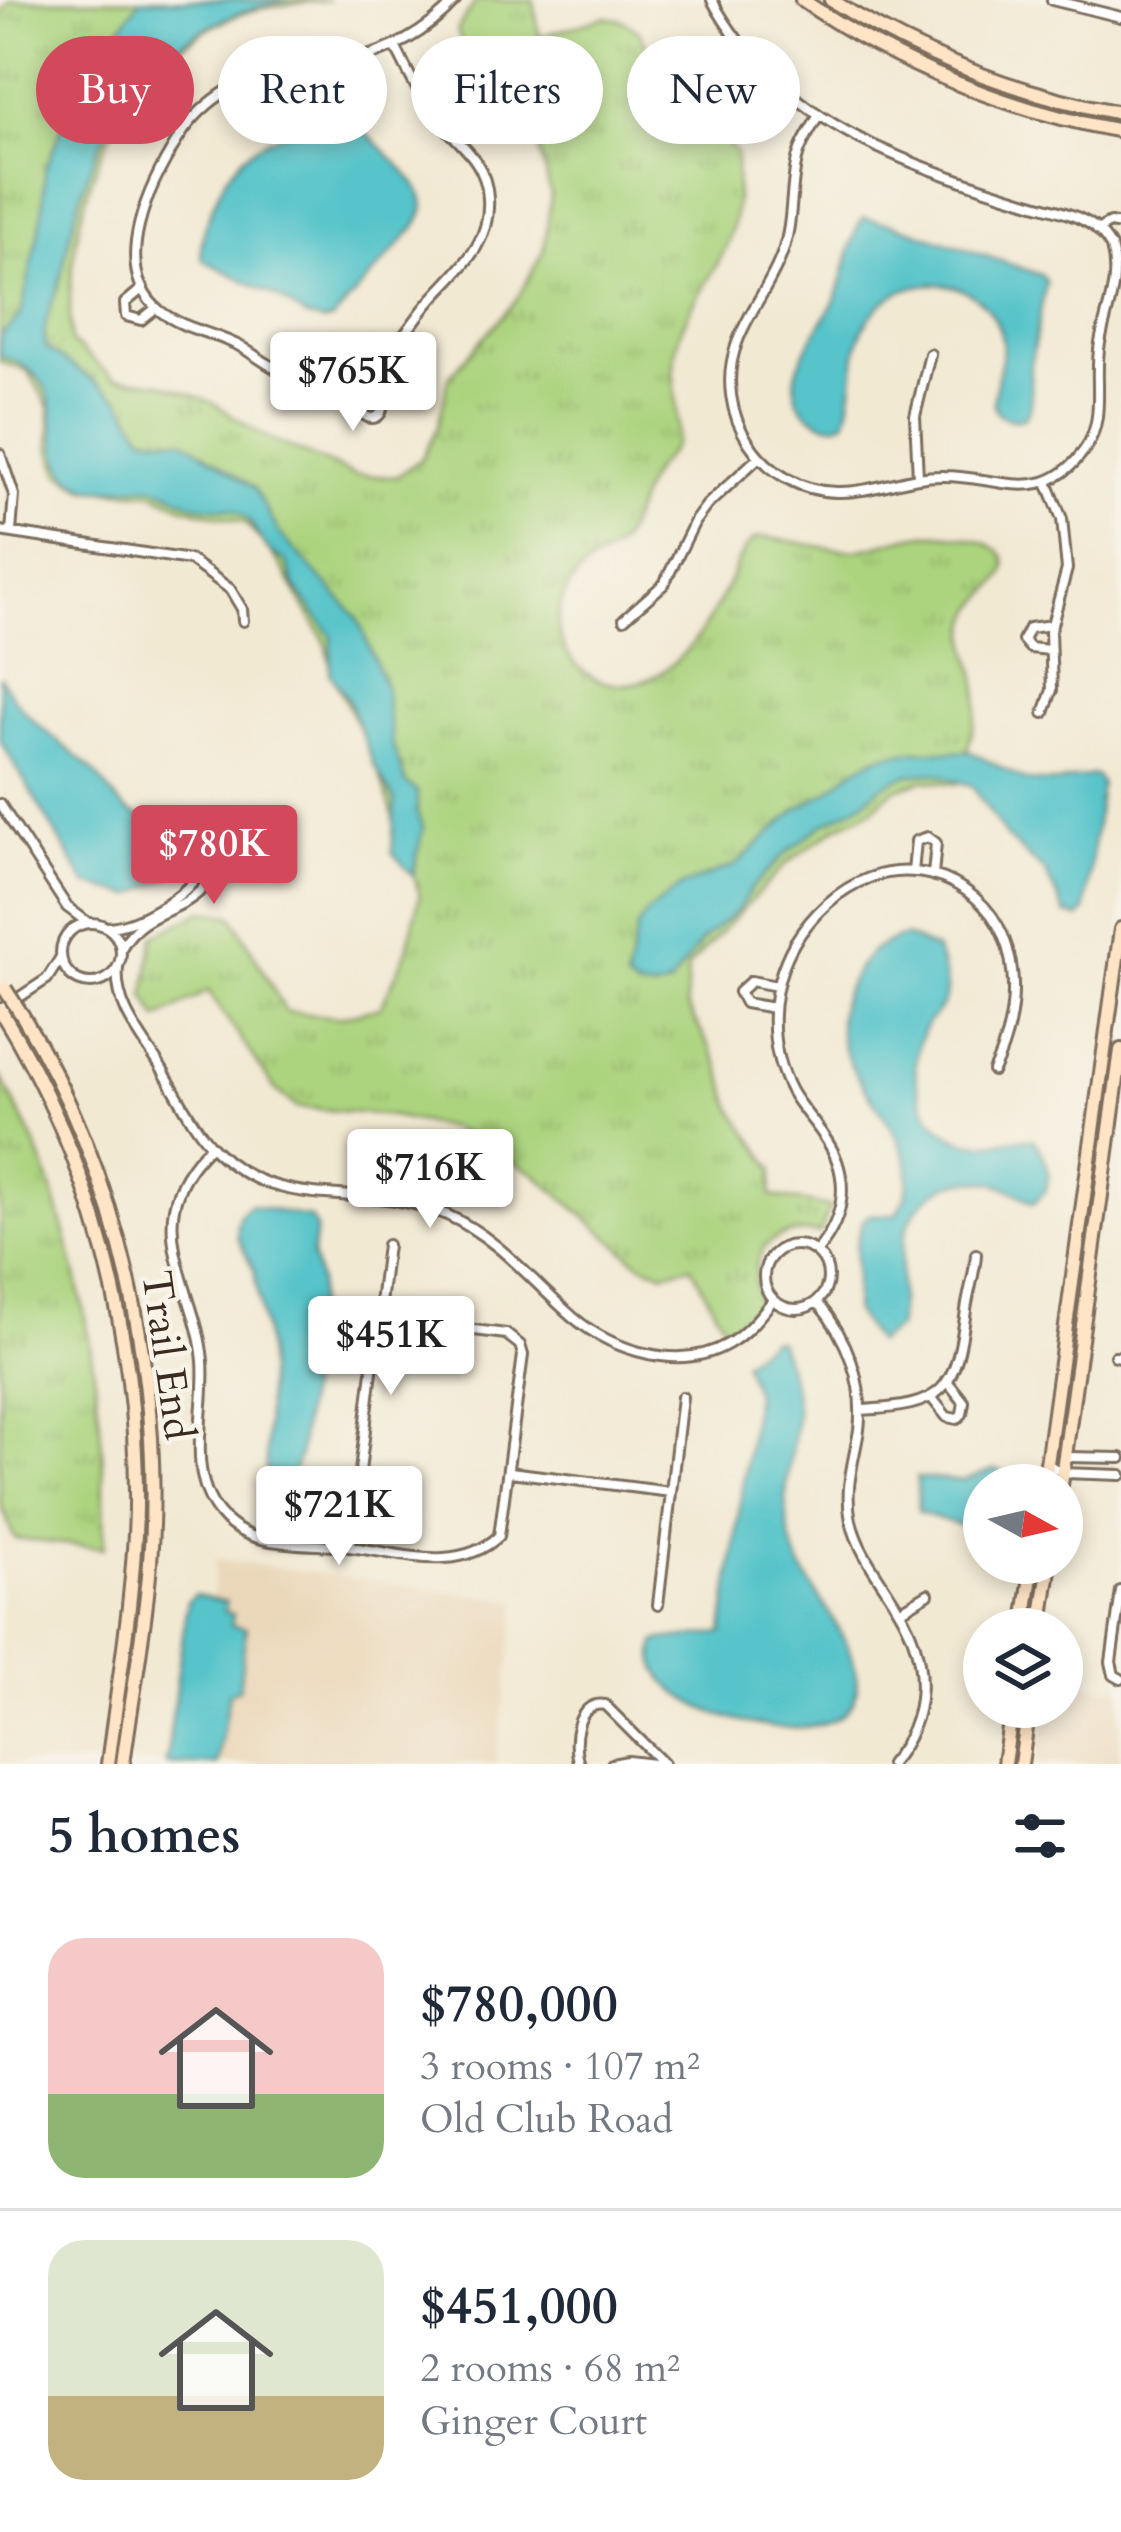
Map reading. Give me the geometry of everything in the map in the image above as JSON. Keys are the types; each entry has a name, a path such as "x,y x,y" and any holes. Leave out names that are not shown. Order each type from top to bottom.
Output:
{"street":[{"path":"395,46 434,116 477,162 485,181 487,218 482,238 460,271 390,353 358,377 331,384 297,381 225,339 156,308 142,288 135,248 138,230 169,153 197,114 256,75 293,65 343,62 395,46 456,0"},
{"path":"712,0 749,54 819,115 884,151 1081,219 1117,246 1119,284 1099,345 1096,425 1086,448 1047,482 1006,486 975,478 918,477 860,491 829,492 781,476 759,457 735,418 730,388 733,357 783,253 796,162 819,115"},
{"path":"802,0 853,33 949,80 1039,111 1121,131"},
{"path":"831,0 898,39 996,81 1121,113"},
{"path":"1052,0 1121,17"},
{"path":"1097,230 1110,223 1121,225"},
{"path":"142,288 125,303 126,316 141,320 156,308"},
{"path":"918,477 915,416 930,355"},
{"path":"358,377 368,398"},
{"path":"0,454 14,495 11,532"},
{"path":"624,620 664,584 707,505 759,457"},
{"path":"1044,713 1052,690 1049,650 1065,587 1067,552 1062,519 1047,482"},
{"path":"0,531 190,560 230,589 243,621"},
{"path":"1049,650 1030,648 1023,640 1029,628 1052,625"},
{"path":"0,803 67,908 75,917 107,927 132,922 195,880 208,860 214,827 217,851 209,880 195,895 129,936 121,949 120,999"},
{"path":"913,872 916,842 928,836 936,843 933,875"},
{"path":"817,1251 837,1224 842,1178 832,1148 784,1074 774,1036 774,1008 792,949 825,906 873,876 913,872 949,880 979,901 1010,949 1014,987 1004,1049 993,1071"},
{"path":"0,1010 47,979 61,956 67,908"},
{"path":"66,936 76,927 95,923"},
{"path":"107,927 121,949"},
{"path":"1083,1477 1119,1475 1120,1458 1064,1457 1047,1463 1121,929"},
{"path":"61,956 75,979"},
{"path":"89,983 103,981 118,968"},
{"path":"47,979 75,979 108,989 120,999 211,1146 243,1172 301,1193 387,1196 451,1217 509,1255 588,1328 643,1352 681,1357 717,1350 745,1332 773,1300"},
{"path":"774,1008 745,1003 739,992 747,982 777,986"},
{"name":"Trail End","path":"3,985 76,1121 105,1199 130,1290 145,1378 152,1488 150,1563 123,1764"},
{"name":"Trail End","path":"0,1010 47,1094 90,1202 106,1260 128,1381 136,1485 134,1551 108,1764"},
{"path":"1063,1464 1121,1050"},
{"path":"211,1146 185,1174 174,1208 174,1244 193,1300 203,1354 201,1472 218,1513 243,1533 422,1558 477,1550 499,1536 524,1355 514,1338 379,1318"},
{"path":"794,1244 817,1251 828,1273 826,1289 817,1302 793,1309 773,1300 764,1277 772,1254 794,1244"},
{"path":"351,1547 387,1245"},
{"path":"860,1410 897,1408 931,1397 947,1381 962,1349 976,1254"},
{"path":"817,1302 848,1349 860,1410 848,1484 852,1522 865,1557 900,1611 920,1658 922,1679 908,1740 890,1764"},
{"path":"931,1397 947,1417 957,1419 962,1414 964,1402 947,1381"},
{"path":"658,1605 682,1397"},
{"path":"511,1472 671,1492"},
{"path":"1118,1677 1111,1662 1121,1591"},
{"path":"900,1611 928,1594"},
{"path":"579,1764 575,1754 581,1715 589,1705 601,1702 664,1764"},
{"path":"1004,1764 1009,1728"},
{"path":"1021,1764 1026,1728"},
{"path":"612,1764 654,1764"}],"shaded area":[{"path":"216,1559 518,1601 495,1764 195,1764"},
{"path":"1083,1684 1121,1689 1121,1764 1036,1764 1040,1728 1083,1728"}],"green space":[{"path":"11,0 330,0 231,18 194,39 36,36 36,144 107,144 86,199 75,247 71,342 114,378 161,383 210,401 264,436 354,475 397,477 422,458 438,426 449,377 516,301 544,250 551,195 538,144 603,144 603,36 542,36 604,17 622,20 638,30 641,36 627,36 627,144 728,144 736,153 736,203 724,251 678,339 675,444 646,483 621,541 582,570 562,601 560,637 574,662 592,677 614,684 634,683 669,667 697,637 743,552 757,538 855,550 917,535 948,535 977,540 1000,552 1004,573 969,625 978,696 957,784 923,780 894,790 872,810 837,827 787,863 688,967 686,1005 719,1064 733,1109 773,1169 771,1196 830,1207 820,1233 787,1235 765,1247 756,1269 758,1303 726,1330 691,1266 664,1273 639,1263 535,1174 450,1128 392,1116 296,1107 275,1089 208,991 158,1019 145,995 154,936 203,911 232,915 286,1012 339,1017 381,1007 406,953 420,895 374,759 332,674 326,644 278,561 244,522 184,507 152,493 85,489 59,473 50,449 50,409 29,372 0,362 0,15"},
{"path":"477,0 534,0 539,36 459,36 457,30"},
{"path":"0,1075 44,1167 83,1308 98,1403 104,1548 15,1539 0,1503"}],"water":[{"path":"140,0 290,0 239,13 193,36 115,36"},
{"path":"55,144 101,144 88,172 47,318 46,348 120,399 144,436 185,440 254,488 280,534 357,617 385,687 392,744 406,783 417,791 417,813 423,827 413,876 392,852 395,801 373,763 349,701 330,673 332,637 295,586 287,562 266,547 236,511 196,505 157,488 104,489 75,481 62,467 56,450 49,398 41,382 26,367 0,356 0,336 21,315 42,216 45,170"},
{"path":"261,144 376,144 419,192 424,207 415,227 333,319 323,322 306,317 203,260 203,237 220,189 246,154"},
{"path":"864,218 1041,275 1046,282 1030,366 1031,406 1025,417 1008,418 995,409 1003,347 993,316 979,300 944,285 906,289 874,312 859,340 845,421 823,423 799,403 796,373 836,298"},
{"path":"0,676 30,717 90,768 122,806 174,831 183,860 171,877 132,896 86,884 0,740"},
{"path":"971,752 1027,781 1054,783 1095,775 1101,783 1085,911 1079,918 1066,914 1045,872 1007,838 972,786 935,773 909,774 880,787 784,855 738,910 702,940 670,985 637,989 626,981 637,927 648,912 681,886 736,865 796,810 853,770 880,756"},
{"path":"905,936 935,949 946,983 943,1003 926,1026 916,1059 926,1110 950,1135 967,1142 1033,1139 1043,1155 1048,1181 1033,1203 1004,1187 970,1181 941,1189 918,1207 905,1235 897,1328 876,1343 854,1311 856,1245 862,1222 869,1215 897,1214 908,1183 905,1155 856,1074 843,1046 839,1015 850,982 866,958 878,947"},
{"path":"250,1205 310,1218 316,1228 312,1255 319,1282 299,1458 291,1476 266,1470 267,1350 254,1270 238,1238 237,1224"},
{"path":"771,1339 778,1340 795,1399 786,1492 790,1537 806,1576 842,1635 856,1674 856,1694 842,1715 815,1726 741,1721 705,1709 675,1691 657,1668 656,1643 723,1633 755,1393 743,1362"},
{"path":"917,1478 962,1481 963,1526 918,1512"},
{"path":"194,1595 226,1602 225,1612 233,1614 231,1625 246,1628 239,1689 229,1693 217,1764 166,1764 187,1602"}]}
